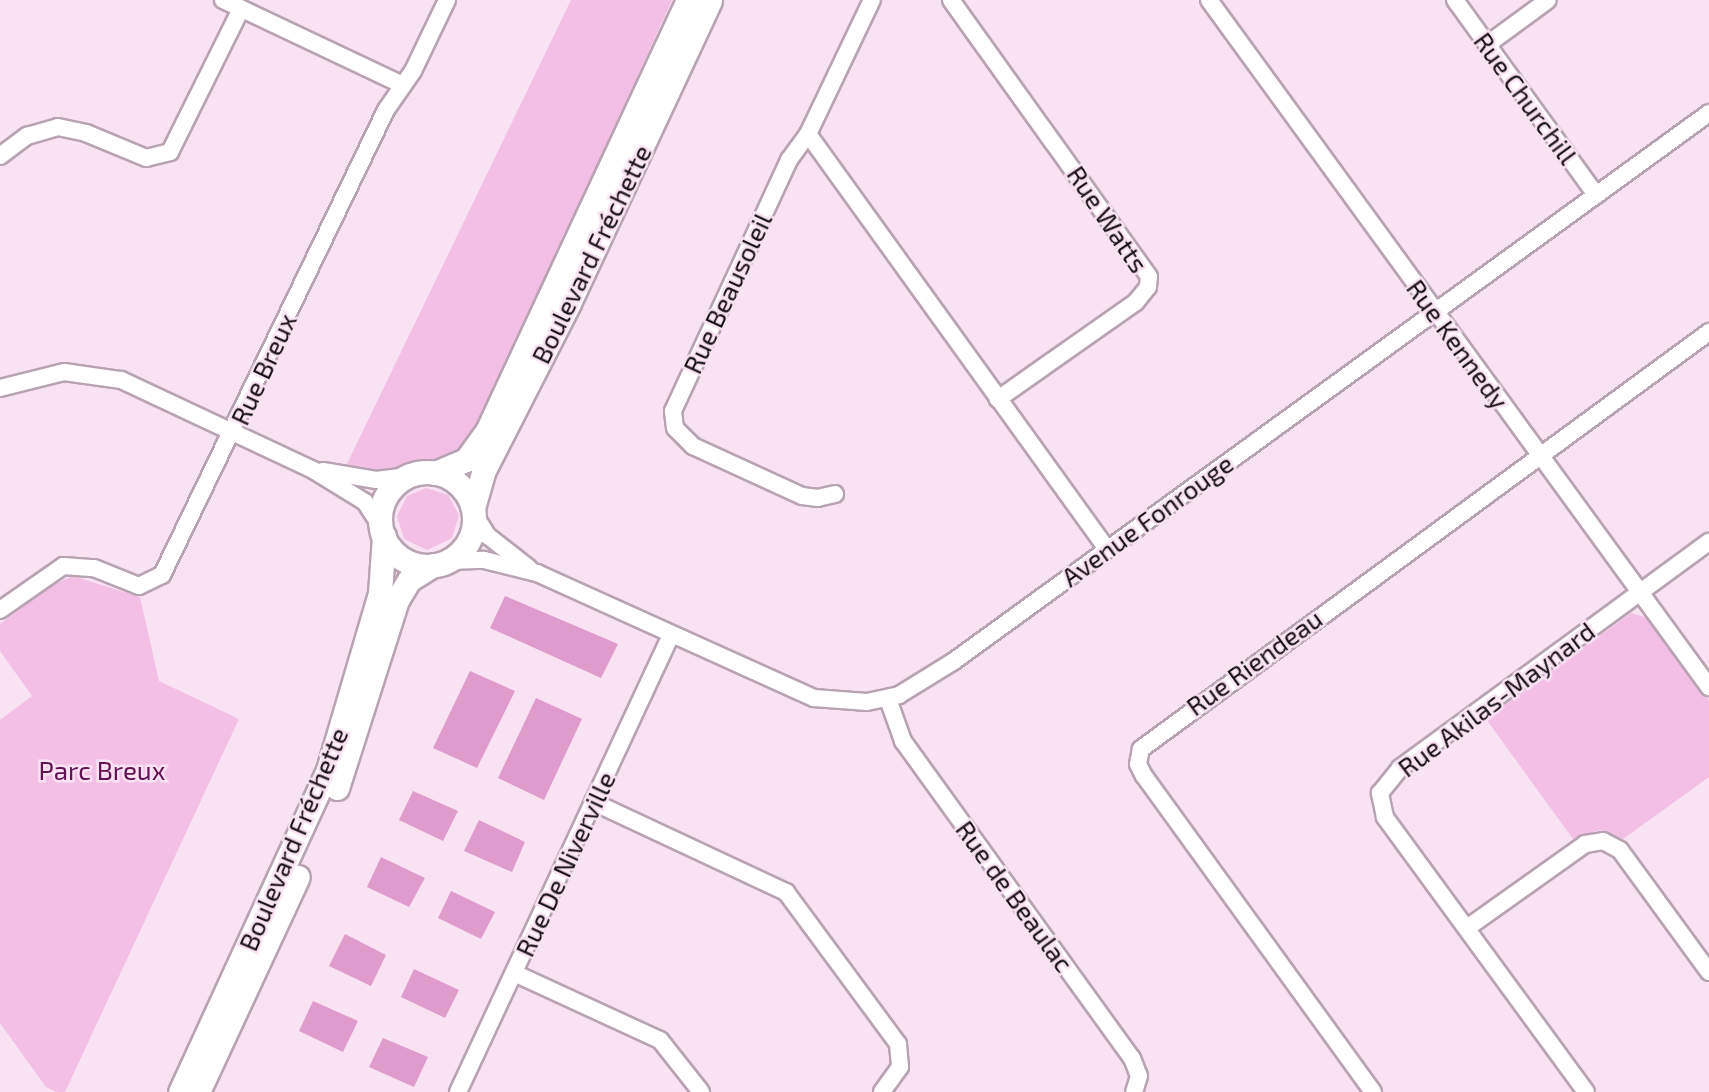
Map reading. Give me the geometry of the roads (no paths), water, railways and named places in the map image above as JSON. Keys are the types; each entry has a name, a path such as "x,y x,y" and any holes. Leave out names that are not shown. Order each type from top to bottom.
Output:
{"main road":[{"name":"Boulevard Fréchette","path":"435,473 466,460 487,431 688,0"},
{"name":"Boulevard Fréchette","path":"473,511 483,472 569,303 710,0"},
{"path":"435,473 461,486 473,511 467,545 441,563 406,560 383,532 384,501 393,487 409,476 435,473"},
{"name":"Boulevard Fréchette","path":"180,1092 328,770 380,593 383,532"},
{"name":"Boulevard Fréchette","path":"198,1092 331,804 397,600 410,580 441,563"}],"street":[{"path":"223,0 403,85"},
{"name":"Rue Breux","path":"0,610 63,566 94,568 133,585 158,579 233,432 386,110 403,85 447,0"},
{"name":"Rue Beausoleil","path":"835,494 818,498 802,496 744,471 687,442 672,418 675,404 789,160 808,134 872,0"},
{"name":"Rue Watts","path":"951,0 1149,277 1148,288 1136,302 998,399"},
{"name":"Rue Kennedy","path":"1209,0 1709,687"},
{"name":"Rue Churchill","path":"1455,0 1596,195"},
{"path":"1488,44 1548,0"},
{"path":"0,156 27,136 58,127 86,133 146,158 170,152 241,9"},
{"name":"Avenue Fonrouge","path":"537,573 814,698 845,703 888,699 939,672 1709,113"},
{"path":"808,134 1107,549"},
{"name":"Rue Riendeau","path":"1373,1092 1144,776 1138,759 1156,734 1709,332"},
{"path":"0,388 48,373 103,375 138,387 313,470 365,502 383,532"},
{"path":"313,470 376,480 409,476"},
{"path":"473,511 488,536 537,573"},
{"name":"Rue Akilas-Maynard","path":"1586,1092 1385,817 1380,806 1382,788 1400,768 1709,542"},
{"path":"441,563 484,560 537,573"},
{"name":"Rue De Niverville","path":"458,1092 671,635"},
{"name":"Rue de Beaulac","path":"888,699 903,741 1132,1058 1139,1076 1134,1092"},
{"path":"593,802 786,892 898,1045 900,1067 882,1092"},
{"path":"1467,928 1585,845 1603,841 1620,850 1709,972"},
{"path":"514,973 660,1040 701,1092"}],"park label":[{"name":"Parc Breux","path":"102,770"}]}
